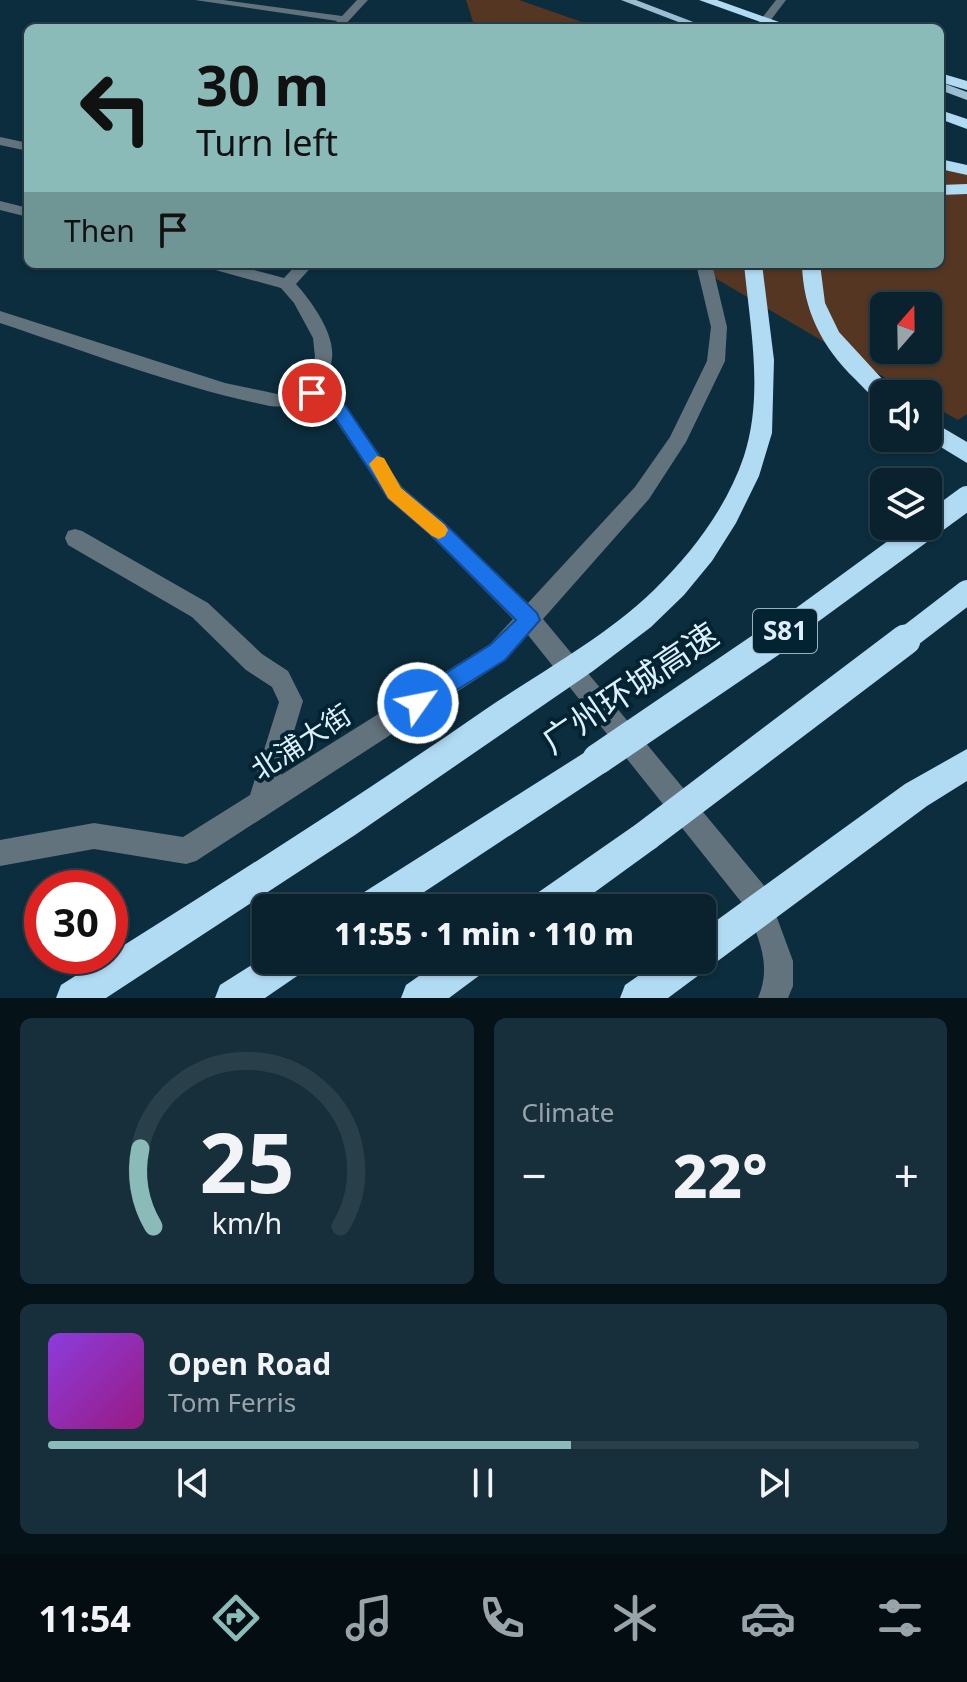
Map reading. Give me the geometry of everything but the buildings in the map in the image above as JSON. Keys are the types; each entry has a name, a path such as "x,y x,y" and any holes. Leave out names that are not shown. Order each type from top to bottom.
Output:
{"highway":[{"path":"702,0 775,24"},
{"path":"944,78 967,86"},
{"path":"944,115 967,124"},
{"path":"944,165 967,170"},
{"path":"944,190 967,189"},
{"path":"74,998 319,840 625,632 679,581 711,541 731,508 745,480 761,433 765,385 753,268"},
{"path":"811,268 810,287 823,326 851,366 870,382"},
{"path":"942,437 967,454"},
{"name":"广州环城高速","path":"391,894 769,643 967,498"},
{"path":"564,894 808,716 967,592"},
{"path":"716,942 916,795 967,764"},
{"path":"233,998 270,974"},
{"path":"419,998 452,974"},
{"path":"638,998 671,974"}],"main road":[{"path":"626,0 693,24"},
{"path":"764,21 770,24"},
{"path":"944,87 967,96"}],"street":[{"path":"200,0 340,24 363,0"},
{"path":"764,21 781,0"},
{"path":"0,141 24,146"},
{"path":"0,205 24,212"},
{"path":"228,268 287,284 301,300 321,338 324,357 312,393"},
{"path":"287,284 302,268"},
{"name":"北浦大街","path":"0,853 94,836 186,851 498,652 642,493 677,442 716,361 719,327 705,268"},
{"path":"0,317 225,390 282,402 312,393 330,397 395,493 436,528 530,620 756,898 778,953 781,984 773,998"},
{"path":"75,538 200,610 254,662 280,679 291,701 260,804"}],"shaded area":[{"path":"466,0 519,0 588,24 474,24"},
{"path":"944,163 967,172 967,414 958,420 942,411 942,380 889,380 698,268 944,268"}],"slow traffic":[{"path":"377,464 395,493 439,530"}],"route":[{"path":"312,393 330,397 395,493 436,528 530,620 498,652 418,703"}]}
